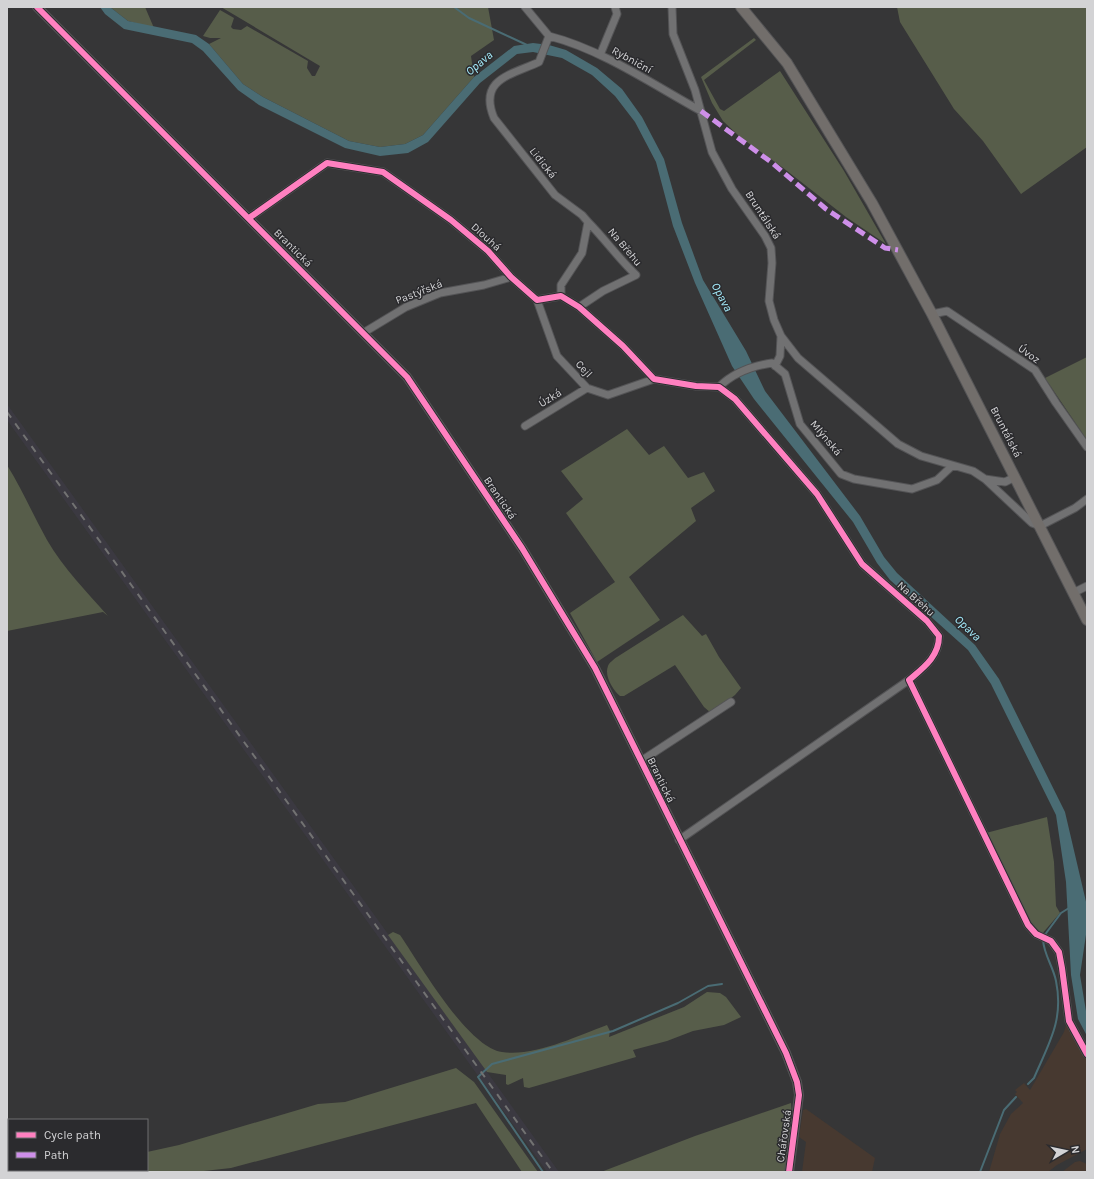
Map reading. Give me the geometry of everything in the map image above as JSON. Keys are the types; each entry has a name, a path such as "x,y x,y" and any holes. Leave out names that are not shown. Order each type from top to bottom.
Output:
{"main road":[{"name":"Bruntálská","path":"741,7 787,63 872,203 932,314 1087,620"}],"street":[{"name":"Brantická","path":"37,7 407,376 522,548 595,668 786,1053 797,1082 799,1099"},
{"path":"525,7 548,39"},
{"path":"600,55 617,14 615,7"},
{"name":"Bruntálská","path":"672,7 673,34 701,111 712,152 732,189 765,236 771,248 772,263 770,301 774,320 781,336 798,358 898,444 921,456 973,471 985,478 1032,523 1040,526"},
{"name":"Rybniční","path":"548,39 573,42 600,55 701,111"},
{"name":"Lidická","path":"548,39 539,62 495,83 488,95 490,108 494,118 555,195 582,215 588,222"},
{"name":"Dlouhá","path":"249,218 327,163 383,172 451,220 483,246 511,277 537,300"},
{"path":"561,296 561,285 582,253 588,222"},
{"name":"Na Břehu","path":"579,307 603,291 636,275 618,257 607,241 588,222"},
{"name":"Pastýřská","path":"363,333 406,307 440,293 484,285 511,277"},
{"path":"537,300 561,296 579,307 623,346 654,379 696,386 719,387 729,378 758,365 772,363 775,366 780,356 781,336"},
{"name":"Cejl","path":"537,300 557,356 587,388 608,395 654,379"},
{"name":"Úvoz","path":"932,314 947,311 1035,370 1087,447"},
{"name":"Mlýnská","path":"775,366 785,374 800,424 841,474 854,479 912,489 937,480 952,466"},
{"name":"Na Břehu","path":"719,387 735,399 817,494 862,564 926,621 939,636 937,648 929,663 909,680"},
{"name":"Úzká","path":"525,426 587,388"},
{"name":"Bruntálská","path":"985,478 1005,482 1015,477"},
{"path":"1040,526 1075,508 1087,499"},
{"path":"1073,593 1087,586"},
{"path":"679,840 909,680 1028,924 1036,934 1055,944 1062,968 1071,1028 1087,1054"},
{"path":"641,761 731,702"},
{"name":"Chářovská","path":"789,1172 799,1099"}],"shaded area":[{"path":"7,404 559,1172 547,1172 7,420"},
{"path":"1066,1025 1087,1058 1087,1149 1057,1165 1048,1172 989,1172 1000,1134 1011,1114 1023,1103 1015,1094 1017,1092 1015,1090 1024,1083 1030,1090 1064,1032"},
{"path":"806,1109 875,1158 872,1172 802,1172 806,1142 799,1137 803,1110"},
{"path":"1080,1161 1087,1164 1087,1172 1062,1172 1075,1162"}],"green space":[{"path":"110,7 145,7 154,28 128,21"},
{"path":"221,7 488,7 494,40 471,56 474,77 423,135 405,144 380,147 349,141 263,97 243,84 209,44 221,38 210,38 203,36 220,10 234,18 231,27 233,29 241,30 247,26 308,61 307,68 312,76 315,76 320,66"},
{"path":"897,7 1087,7 1087,147 1021,194 983,141 954,109 900,22"},
{"path":"754,38 756,40 704,80 720,109 724,111 780,71 844,171 886,244 846,217 782,167 740,137 723,121 712,103 701,77"},
{"path":"1087,357 1087,440 1045,378"},
{"path":"627,429 649,455 664,446 688,478 704,472 715,491 691,508 696,521 629,577 660,620 597,662 570,613 615,582 566,513 583,499 561,471"},
{"path":"7,465 53,550 76,580 108,616 103,612 7,631"},
{"path":"683,615 702,636 706,634 719,657 741,688 735,695 711,713 704,707 675,665 624,696 620,696 612,687 608,678 607,670 609,664 617,657"},
{"path":"1047,817 1054,862 1056,906 1060,913 1041,935 1030,924 986,833"},
{"path":"393,932 400,935 445,1002 474,1036 488,1047 502,1052 514,1053 541,1049 607,1025 610,1031 609,1037 684,1007 707,992 720,993 726,997 741,1017 724,1025 693,1031 667,1041 633,1050 636,1057 529,1088 524,1087 523,1078 508,1085 506,1084 506,1075 487,1072 388,935"},
{"path":"456,1068 474,1082 538,1172 522,1172 476,1103 231,1168 195,1172 81,1172 148,1171 148,1152 179,1145 318,1104 345,1102"},
{"path":"791,1103 792,1117 785,1172 601,1172 695,1136"}],"water":[{"path":"100,7 110,7 128,21 196,35 209,44 243,84 263,97 349,141 380,147 405,144 423,135 474,77 514,46 533,43 549,45 566,50 597,68 622,89 642,117 664,159 682,223 703,280 746,351 765,391 860,516 884,557 897,573 975,645 999,679 1065,812 1087,906 1087,928 1080,975 1087,1017 1087,1036 1078,1019 1071,975 1066,882 1056,815 991,684 968,650 890,580 877,563 853,522 754,399 732,366 695,283 673,226 656,162 635,122 615,96 592,75 562,58 533,52 517,54 480,83 428,142 408,153 380,156 345,148 259,105 238,90 203,51 192,43 124,29 105,14"}],"waterway":[{"path":"454,7 469,18 527,45"},
{"path":"1044,936 1061,913 1069,908"},
{"path":"1028,1084 1034,1078 1050,1042 1057,1020 1058,995 1056,981 1045,951 1043,940"},
{"path":"543,1172 478,1077 492,1064 613,1031 678,1003 708,986 722,984"},
{"path":"980,1172 1004,1110 1016,1097"}],"railway":[{"path":"7,412 553,1172"}],"marked path":[{"path":"701,111 771,162 826,209 885,248 898,250"}],"cycle path":[{"path":"37,7 407,377 522,548 595,668 786,1053 797,1082 799,1095 789,1172"},
{"path":"249,218 327,163 383,172 451,220 488,251 511,277 537,300 561,296 579,307 623,346 654,379 696,386 719,387 735,399 817,494 862,564 927,621 939,636 933,656 925,666 909,680 1028,925 1036,934 1051,941 1059,952 1069,1021 1087,1054"}],"water label":[{"name":"Opava","path":"479,63"},
{"name":"Opava","path":"722,297"},
{"name":"Opava","path":"968,628"}]}
